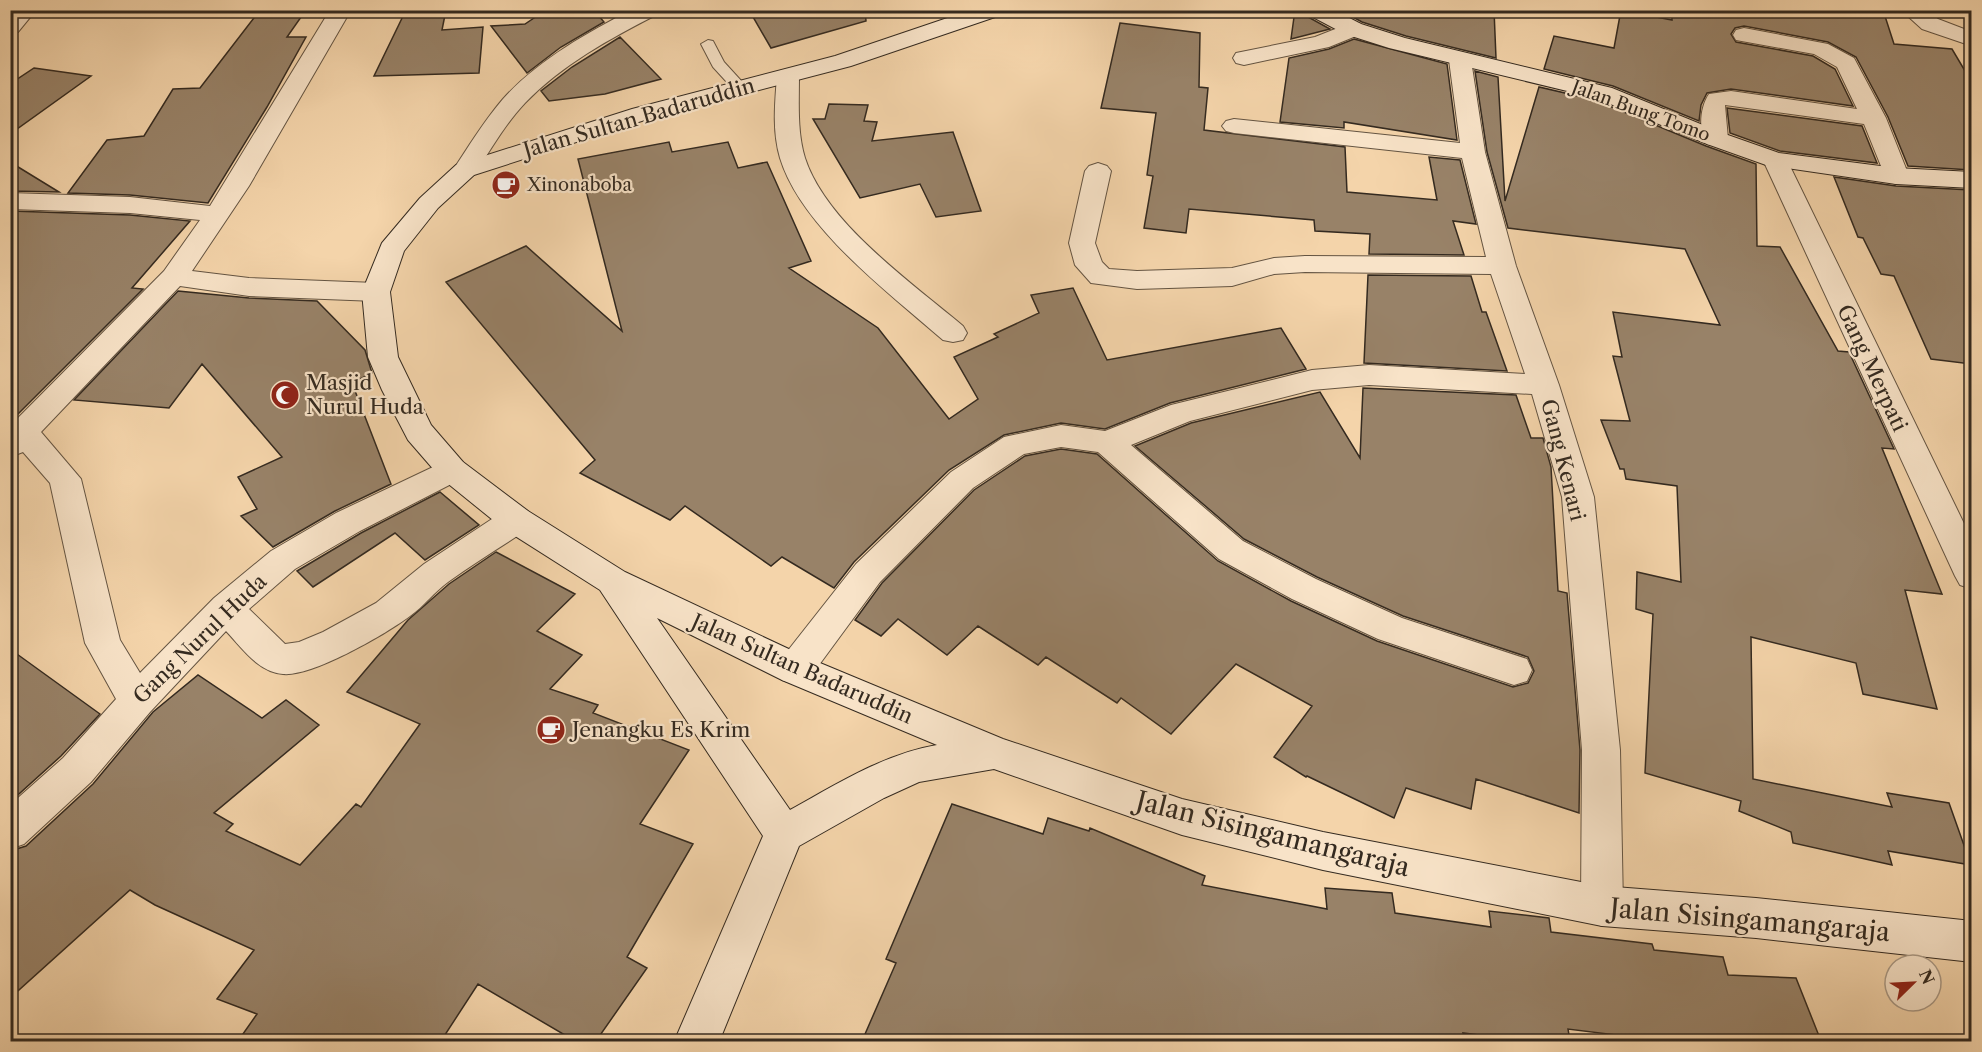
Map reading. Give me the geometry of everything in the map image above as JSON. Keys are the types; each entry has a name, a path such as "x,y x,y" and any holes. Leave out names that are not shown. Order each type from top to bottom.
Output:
{"street":[{"path":"10,27 26,10"},
{"path":"137,701 104,642 65,479 17,440 174,277 236,186 341,10"},
{"name":"Jalan Sultan Badaruddin","path":"993,10 843,61 640,114 465,170 429,203 391,249 376,292 383,357 397,390 420,432 452,470 516,520 612,581 795,669 994,752"},
{"name":"Jalan Bung Tomo","path":"1317,10 1353,29 1460,60 1545,77 1604,93 1716,139 1775,160 1896,176 1971,180"},
{"path":"1911,10 1930,24 1961,37"},
{"path":"465,170 517,98 573,51 638,15"},
{"path":"1244,58 1321,42 1353,29"},
{"path":"1744,35 1820,49 1846,63 1874,118 1896,176"},
{"name":"Gang Kenari","path":"1460,60 1473,152 1502,266 1544,385 1578,498 1601,750 1602,906"},
{"path":"788,75 787,128 796,167 824,213 861,252 953,333"},
{"path":"1716,139 1713,105 1717,99 1731,98 1874,118"},
{"path":"1234,126 1473,152"},
{"name":"Gang Merpati","path":"1775,160 1971,576"},
{"path":"1098,171 1082,243 1089,265 1101,277 1137,280 1233,277 1274,266 1305,264 1502,266"},
{"path":"10,201 130,205 216,214"},
{"path":"174,277 249,287 376,292"},
{"path":"795,669 867,573 962,480 1015,445 1061,436 1107,442 1182,413 1312,380 1369,375 1544,385"},
{"path":"1107,442 1231,550 1304,590 1390,629 1514,670"},
{"name":"Gang Nurul Huda","path":"10,831 77,770 137,701 226,608 283,560 348,522 452,470"},
{"path":"226,608 274,657 279,660 291,660 319,650 398,606 433,575 516,520"},
{"name":"Jalan Sultan Badaruddin","path":"612,581 784,834"},
{"name":"Jalan Sisingamangaraja","path":"784,834 870,786 914,766 994,752 1182,817 1323,851 1602,906 1756,918 1971,942"},
{"path":"696,1041 784,834"}],"lane":[{"path":"601,10 638,15"},
{"path":"708,44 718,64 740,88"}],"building":[{"path":"260,10 306,10 287,37 306,37 267,107 208,203 130,195 68,193 107,140 144,136 173,89 200,88"},
{"path":"406,10 446,10 442,30 483,27 479,73 374,76"},
{"path":"554,10 587,10 598,15 604,22 561,47 527,73 491,26 525,24 537,16 541,17"},
{"path":"749,10 865,10 866,21 771,48"},
{"path":"1295,10 1305,10 1308,17 1330,29 1291,39"},
{"path":"1340,10 1494,10 1496,58 1406,36 1362,22"},
{"path":"1621,10 1672,20 1672,13 1700,17 1700,10 1883,10 1894,44 1952,49 1971,81 1971,170 1908,166 1888,117 1856,57 1828,42 1744,26 1735,28 1731,34 1736,42 1813,56 1835,69 1853,106 1731,89 1707,93 1701,105 1699,121 1613,86 1544,69 1554,36 1614,48"},
{"path":"1120,23 1200,33 1199,87 1208,88 1204,130 1345,147 1347,192 1437,200 1429,157 1460,160 1476,224 1453,221 1464,255 1369,254 1370,234 1315,231 1314,220 1189,209 1186,233 1144,228 1153,176 1147,175 1156,113 1101,108"},
{"path":"620,37 661,79 605,94 549,101 541,91 572,67"},
{"path":"1354,39 1447,64 1457,140 1344,122 1344,128 1280,122 1289,58 1329,49"},
{"path":"34,68 91,76 10,134 10,84"},
{"path":"1475,71 1498,77 1505,201 1539,87 1595,100 1756,164 1757,246 1780,247 1838,351 1849,352 1894,449 1882,448 1942,594 1905,590 1937,709 1863,694 1856,663 1751,637 1753,779 1892,807 1887,793 1949,803 1971,865 1888,851 1892,865 1793,843 1791,832 1739,811 1741,801 1645,773 1653,614 1636,609 1637,572 1681,582 1677,486 1626,479 1624,469 1620,469 1601,420 1630,421 1613,356 1622,357 1613,312 1720,325 1685,249 1508,228 1487,152"},
{"path":"829,104 868,105 864,121 877,122 872,141 953,132 981,211 936,217 920,184 860,198 813,119 825,119"},
{"path":"1727,108 1862,126 1877,163 1780,151 1730,133"},
{"path":"669,142 672,152 728,142 738,168 767,162 811,261 789,268 878,328 949,419 978,399 954,357 998,337 994,334 1039,313 1031,295 1073,288 1107,360 1281,328 1306,369 1170,403 1105,429 1061,423 1004,435 949,470 854,562 834,588 782,557 771,566 685,506 670,520 580,473 595,460 446,282 526,246 622,331 578,159"},
{"path":"10,162 59,192 10,191"},
{"path":"1834,177 1896,186 1971,190 1971,364 1931,359 1894,276 1881,274 1863,238 1858,237"},
{"path":"10,211 130,215 190,221 132,288 143,289 10,422"},
{"path":"1368,275 1471,276 1482,312 1486,312 1507,371 1364,363"},
{"path":"178,291 249,298 317,301 365,350 372,373 352,383 391,484 335,511 273,547 241,516 257,509 238,477 282,457 202,364 169,408 74,400"},
{"path":"1363,388 1516,395 1531,438 1543,438 1551,467 1558,591 1567,593 1580,750 1579,813 1476,779 1471,809 1406,788 1394,818 1306,777 1274,757 1312,706 1236,664 1171,734 1121,698 1117,703 1046,657 1038,665 978,626 947,655 898,619 881,636 855,620 882,583 974,490 1025,456 1061,449 1097,454 1218,561 1291,601 1377,641 1513,687 1528,683 1534,671 1528,657 1403,616 1317,577 1244,539 1135,446 1191,423 1320,392 1360,458"},
{"path":"440,492 479,525 425,560 395,533 313,587 297,571 361,533"},
{"path":"496,552 575,594 537,631 582,655 550,689 598,705 593,713 689,750 640,824 693,844 627,957 647,968 596,1041 575,1041 478,984 441,1041 238,1041 257,1014 217,999 254,950 155,905 130,890 10,998 10,851 26,846 93,784 153,712 198,675 262,718 286,700 319,725 214,813 233,824 226,831 300,865 356,804 361,807 420,724 347,692 408,620 449,584"},
{"path":"10,649 100,714 61,756 10,802"},
{"path":"952,804 1043,834 1048,818 1089,831 1090,828 1205,876 1202,885 1327,909 1325,888 1392,893 1395,913 1491,927 1489,911 1549,918 1551,932 1652,944 1654,950 1723,957 1728,975 1796,978 1821,1041 1665,1041 1568,1029 1570,1041 1525,1041 1463,1033 1465,1041 862,1041 896,963 886,959"}],"place":[{"name":"Xinonaboba","path":"506,185"},
{"name":"Masjid Nurul Huda","path":"285,395"},
{"name":"Jenangku Es Krim","path":"551,730"}]}
